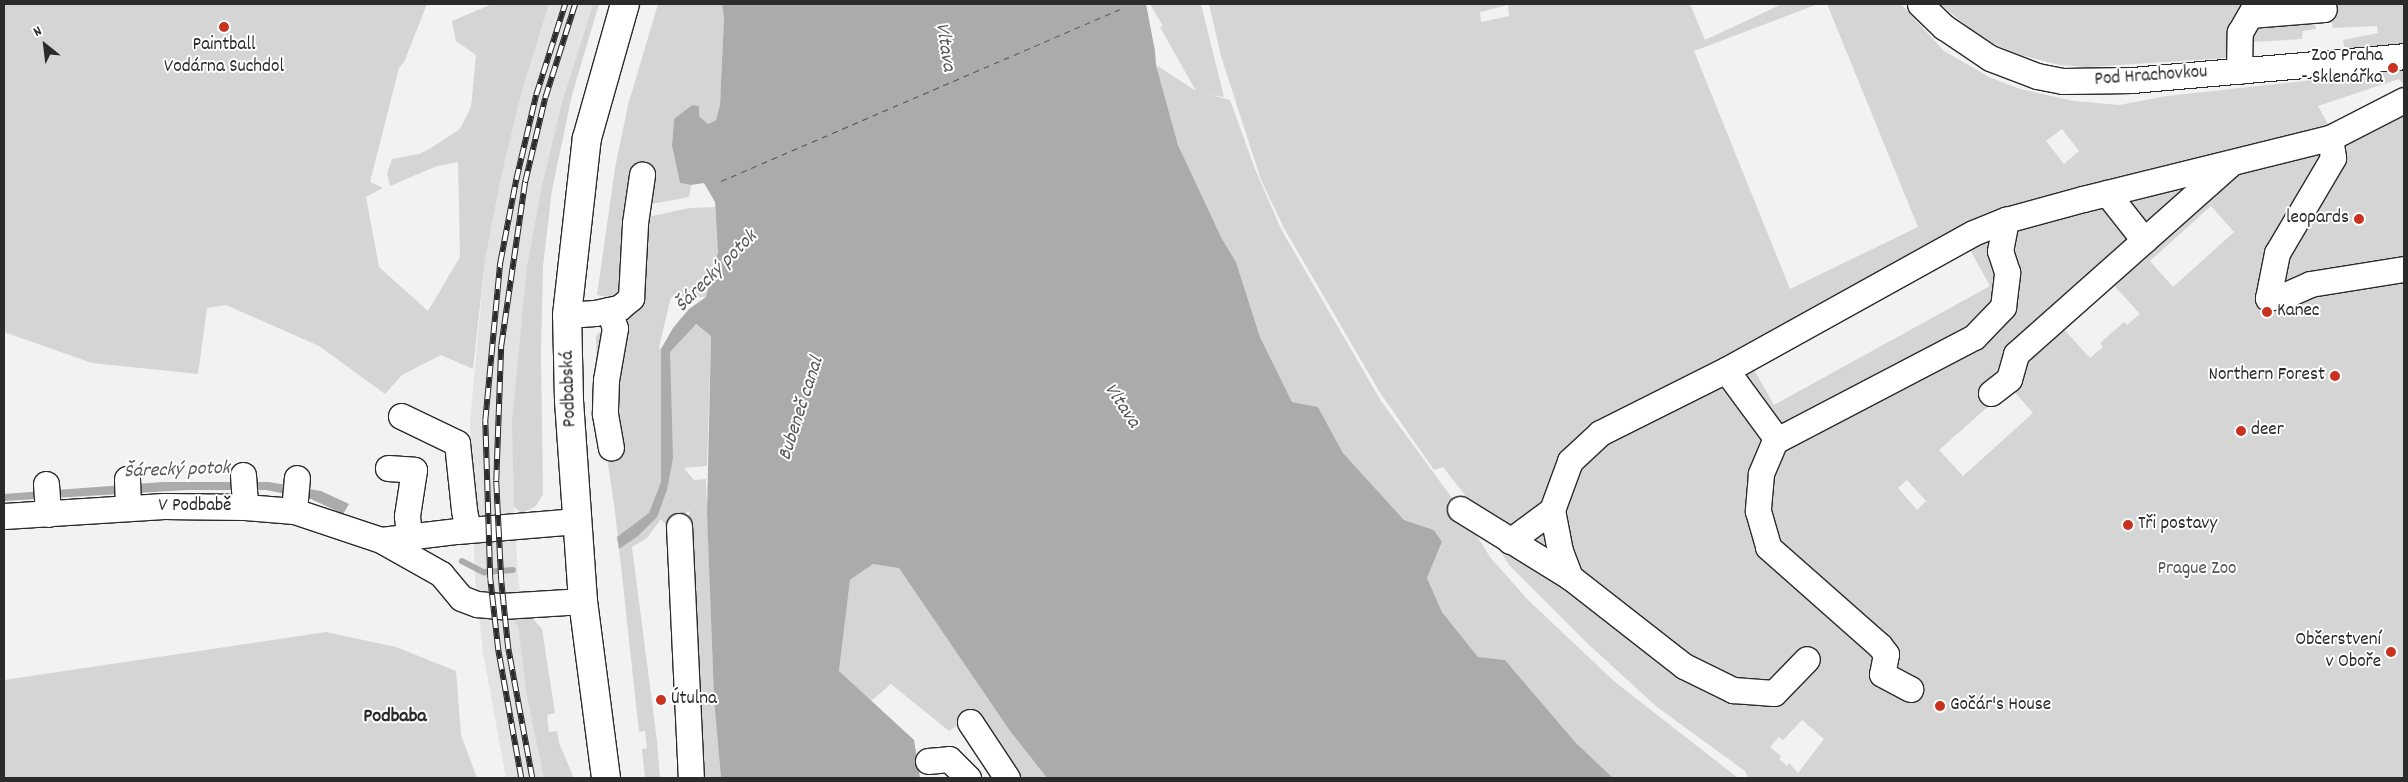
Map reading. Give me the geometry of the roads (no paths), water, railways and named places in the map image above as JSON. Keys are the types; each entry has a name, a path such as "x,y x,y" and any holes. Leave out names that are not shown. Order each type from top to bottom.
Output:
{"main road":[{"name":"Podbabská","path":"606,778 583,601 569,400 567,315 587,138 625,4"}],"street":[{"name":"Pod Hrachovkou","path":"1920,4 1944,27 1990,58 2037,76 2062,81 2095,82 2404,56"},
{"path":"2239,71 2240,32 2253,10 2324,10"},
{"path":"1570,577 1560,551 1552,510 1570,461 1600,433 1726,370 1973,233 2006,220 2107,193 2330,138 2404,100"},
{"path":"2330,138 2333,158 2277,253 2268,298 2288,294 2310,284 2404,269"},
{"path":"1991,393 2009,378 2016,354 2232,162"},
{"path":"567,315 619,308 631,298 635,223 642,175"},
{"path":"2158,180 2173,215"},
{"path":"2107,193 2144,240"},
{"path":"1775,441 1974,336 2003,307 2007,272 2000,250 2006,220"},
{"path":"609,310 614,328 606,380 605,414 611,447"},
{"path":"1726,370 1776,438 1761,474 1758,511 1768,547 1880,646 1886,654 1882,674 1910,689"},
{"path":"401,416 457,443 464,510 463,530 445,544 439,562 441,574"},
{"path":"388,468 414,470 407,516 409,533"},
{"name":"V Podbabě","path":"4,516 47,501 128,495 244,493 296,497 381,540 441,574 461,598 476,604 502,606 583,601"},
{"path":"1460,509 1570,577 1684,666 1733,690 1774,693 1807,659"},
{"path":"1510,541 1552,510"},
{"name":"V Podbabě","path":"381,540 409,533 577,521"},
{"path":"678,526 691,778"},
{"path":"970,722 1007,778"},
{"path":"928,761 949,759 968,778"}],"water":[{"path":"722,4 1146,4 1156,65 1178,145 1222,239 1236,262 1260,337 1292,402 1318,407 1343,453 1404,520 1434,530 1442,542 1427,578 1442,612 1478,657 1505,660 1576,743 1613,778 1047,778 1010,731 899,568 873,564 850,580 839,671 914,740 920,778 721,778 714,699 707,513 711,336 696,324 670,352 673,458 667,490 657,517 638,536 619,549 617,537 649,513 661,482 661,349 673,328 689,309 706,297 718,252 715,202 704,183 691,185 680,183 672,146 674,119 692,105 699,106 699,116 708,124 716,120 720,105 724,18"},
{"path":"163,482 269,482 321,491 349,504 343,514 311,499 266,490 186,490 4,501 4,494"}],"waterway":[{"name":"Šárecký potok","path":"462,561 484,572 513,570"}],"railway":[{"path":"521,778 498,650 490,579 485,421 500,263 516,180 536,95 565,4"},
{"path":"532,778 508,649 501,581 496,481 501,346 525,182 545,98 575,4"}],"place":[{"name":"Paintball Vodárna Suchdol","path":"224,27"},
{"name":"Zoo Praha - Sklenářka","path":"2393,68"},
{"name":"leopards","path":"2359,219"},
{"name":"Kanec","path":"2267,312"},
{"name":"Northern Forest","path":"2335,376"},
{"name":"deer","path":"2241,431"},
{"name":"Tři postavy","path":"2128,525"},
{"name":"Občerstvení v Oboře","path":"2391,652"},
{"name":"Útulna","path":"661,700"},
{"name":"Gočár's House","path":"1940,706"}],"district":[{"name":"Podbaba","path":"395,717"}],"water label":[{"name":"Vltava","path":"944,47"},
{"name":"Vltava","path":"1121,406"},
{"name":"Bubeneč canal","path":"802,409"}],"park label":[{"name":"Prague Zoo","path":"2197,570"}]}
